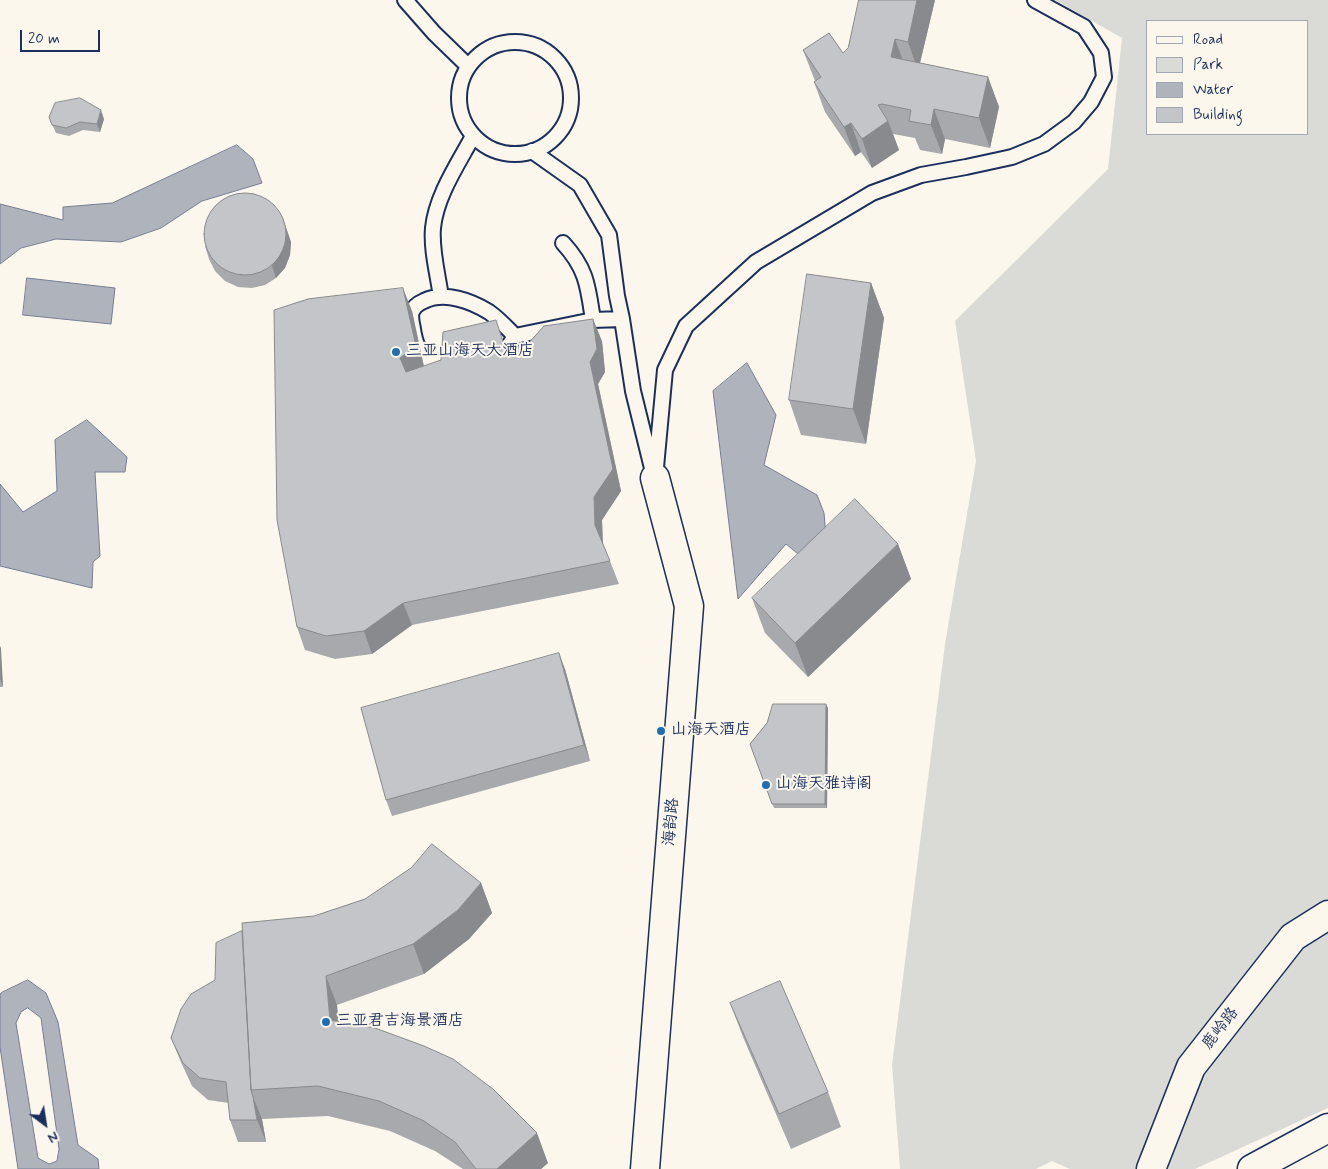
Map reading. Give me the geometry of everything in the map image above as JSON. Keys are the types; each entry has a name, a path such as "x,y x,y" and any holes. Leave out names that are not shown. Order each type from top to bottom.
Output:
{"street":[{"name":"海韵路","path":"645,1169 690,606 655,478"},
{"name":"鹿岭路","path":"1151,1169 1191,1066 1293,937 1328,915"},
{"path":"1252,1169 1328,1128"}],"lane":[{"path":"405,0 434,33 468,66"},
{"path":"655,478 664,370 686,326 756,262 872,193 921,174 1012,157 1044,144 1074,122 1091,102 1104,76 1101,53 1084,27 1036,0"},
{"path":"517,42 535,45 551,54 563,68 570,85 571,103 566,121 556,136 542,147 524,154 506,154 488,148 473,136 462,120 458,102 460,83 468,66 481,52 498,44 517,42"},
{"path":"441,297 435,260 433,228 443,191 473,136"},
{"path":"532,151 580,185 609,235 633,392 655,478"},
{"path":"563,243 573,254 588,283 593,320"},
{"path":"450,361 430,362 422,355 415,342 411,314 417,304 430,298 461,299 499,319 514,336"},
{"path":"514,336 593,320 622,319"},
{"path":"506,348 514,336"}],"green space":[{"path":"1055,0 1328,0 1328,1108 1195,1169 1070,1169 1052,1161 1036,1169 900,1169 892,1065 945,644 976,461 955,321 1108,169 1122,38"}],"water":[{"path":"237,145 253,159 262,183 202,201 161,228 121,242 56,239 21,248 0,264 0,204 63,220 63,207 112,203"},
{"path":"27,278 115,288 111,324 23,315"},
{"path":"747,363 776,415 764,465 817,495 824,513 826,536 804,559 786,544 738,599 713,391"},
{"path":"87,420 127,457 125,472 95,472 100,556 93,562 92,588 0,566 0,484 23,512 57,491 55,440"},
{"path":"28,980 46,993 58,1022 78,1145 98,1159 99,1169 18,1169 0,1047 1,993","holes":["28,1008 41,1018 59,1149 57,1161 49,1164 38,1158 16,1023 21,1012"]}],"building":[{"path":"859,0 917,0 908,42 895,39 891,57 988,77 979,118 934,109 931,125 909,121 911,110 882,104 878,105 888,121 862,139 851,123 844,127 814,82 821,77 803,50 829,33 843,53 848,48"},
{"path":"80,98 101,110 97,124 80,122 66,128 52,125 49,117 55,103"},
{"path":"245,193 261,196 274,205 283,218 286,234 283,250 274,263 261,272 245,275 229,272 216,263 207,250 204,234 207,218 216,205 229,196"},
{"path":"807,274 871,283 853,409 789,400"},
{"path":"403,288 416,346 400,358 406,372 441,360 443,332 496,320 506,351 526,346 544,326 593,319 597,349 590,362 613,469 594,497 595,525 610,561 403,603 364,631 326,636 297,627 277,520 274,310 308,299"},
{"path":"855,499 898,544 795,643 752,598"},
{"path":"559,653 584,745 386,800 361,708"},
{"path":"773,704 826,704 825,804 772,804 750,744 767,723"},
{"path":"432,844 481,883 458,910 413,944 326,976 330,1020 375,1028 424,1046 453,1059 493,1089 537,1133 497,1169 476,1169 455,1142 424,1121 379,1101 318,1086 251,1090 242,923 314,916 365,899 411,868"},
{"path":"242,931 251,1090 257,1120 230,1120 226,1082 200,1078 183,1063 171,1038 181,1009 191,994 215,980 216,943"},
{"path":"780,981 828,1092 779,1114 730,1003"}],"place":[{"name":"三亚山海天大酒店","path":"396,352"},
{"name":"山海天酒店","path":"661,731"},
{"name":"山海天雅诗阁","path":"766,785"},
{"name":"三亚君吉海景酒店","path":"326,1022"}]}
